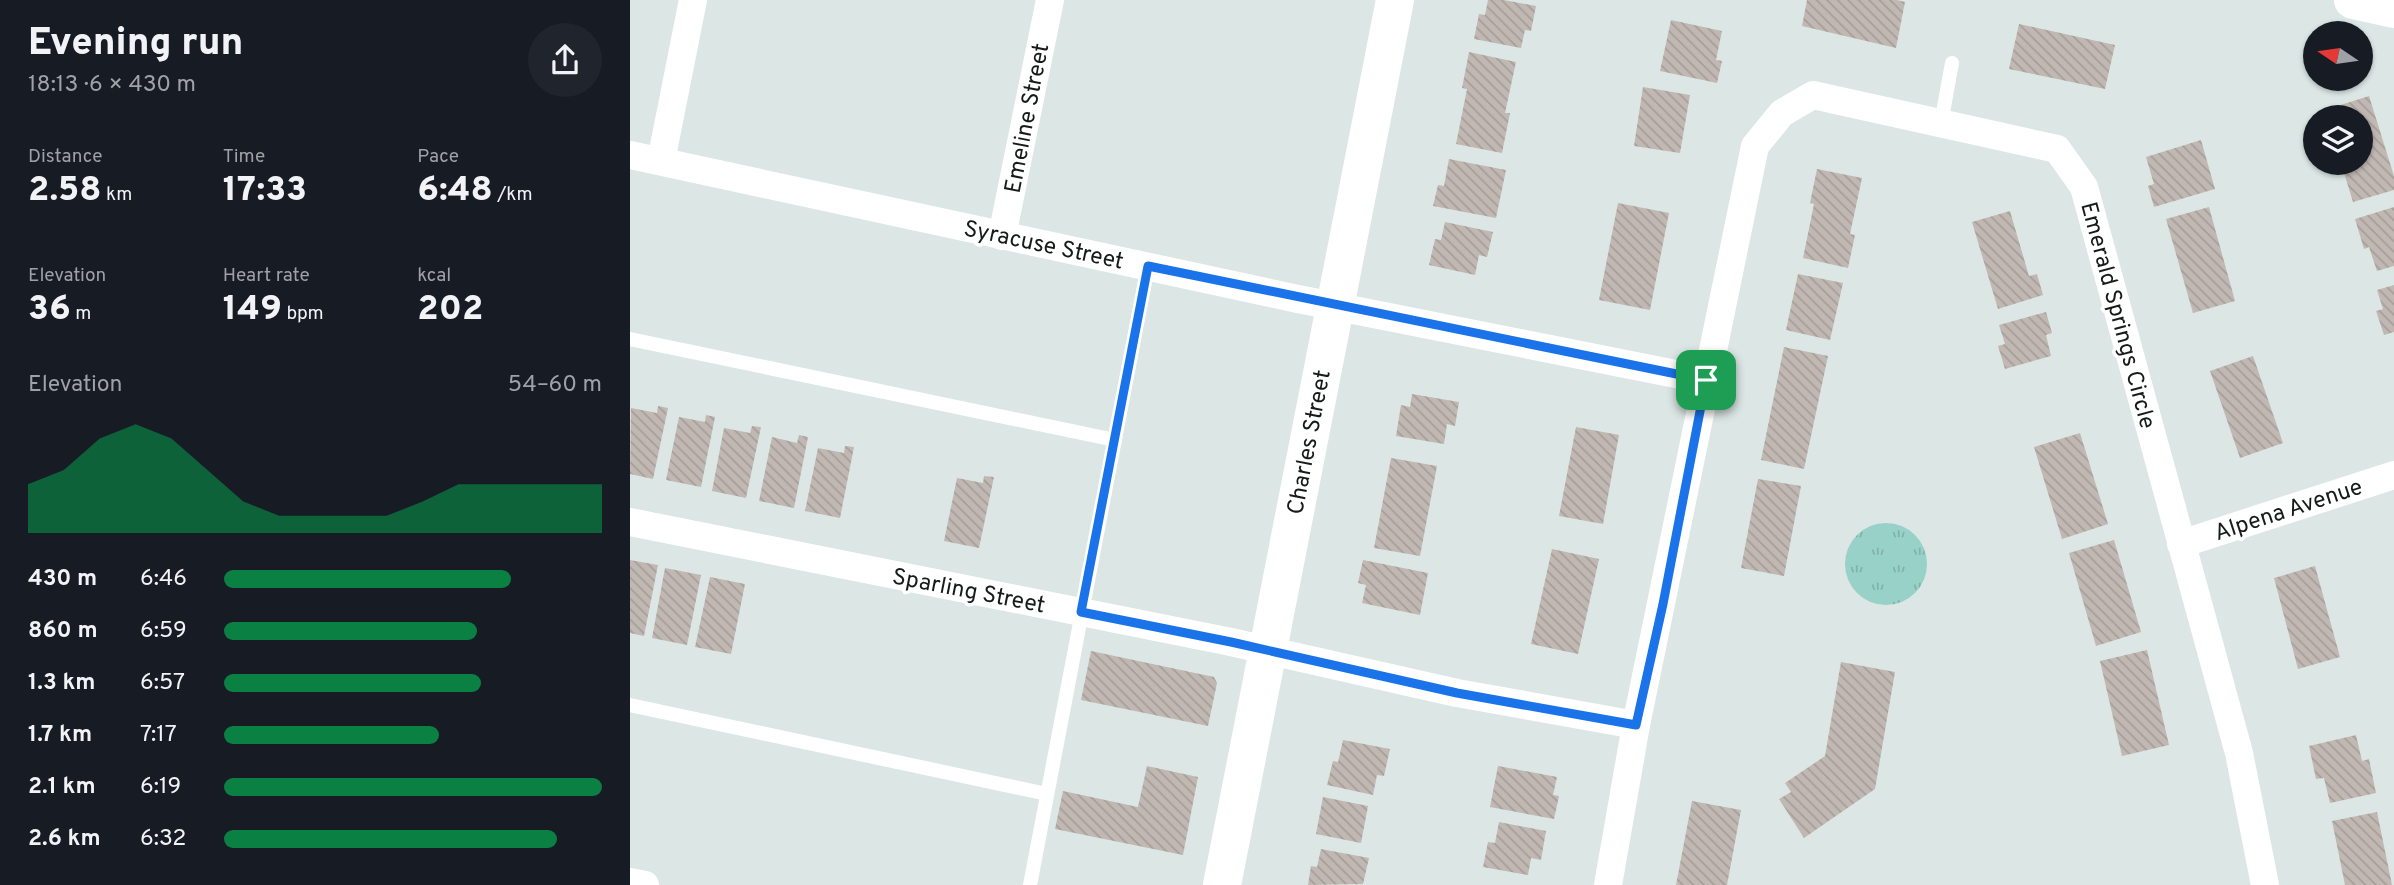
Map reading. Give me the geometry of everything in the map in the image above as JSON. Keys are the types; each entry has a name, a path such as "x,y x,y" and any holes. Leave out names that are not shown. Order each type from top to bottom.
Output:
{"street":[{"path":"661,161 693,0"},
{"name":"Emeline Street","path":"1002,236 1050,0"},
{"name":"Charles Street","path":"1222,885 1395,0"},
{"path":"2353,0 2394,9"},
{"name":"Emerald Springs Circle","path":"1608,885 1636,725 1755,146 1782,113 1813,95 2057,149 2084,187 2239,753 2265,885"},
{"name":"Syracuse Street","path":"630,155 1002,236 1706,380"},
{"name":"Alpena Avenue","path":"2181,544 2394,475"},
{"name":"Sparling Street","path":"630,522 1081,612 1457,693 1636,725"},
{"path":"630,882 645,885"}],"lane":[{"path":"1941,123 1952,63"},
{"path":"1030,885 1148,266"},
{"path":"630,339 1115,440"},
{"path":"630,705 1047,794"}],"green space":[{"path":"1886,523 1902,526 1915,535 1924,548 1927,564 1924,580 1915,593 1902,602 1886,605 1870,602 1857,593 1848,580 1845,564 1848,548 1857,535 1870,526"}],"building":[{"path":"1488,0 1536,6 1531,31 1525,30 1521,48 1474,39 1479,14 1485,15"},
{"path":"1807,0 1905,2 1896,48 1802,26"},
{"path":"1671,20 1722,31 1716,60 1722,61 1717,83 1660,71"},
{"path":"2019,24 2115,45 2105,89 2009,69"},
{"path":"1469,52 1516,62 1505,113 1510,113 1502,153 1456,144 1467,89 1462,88"},
{"path":"1643,87 1690,95 1680,153 1634,146"},
{"path":"2369,96 2372,105 2341,105"},
{"path":"2373,109 2394,176 2394,190 2353,202 2345,175 2373,175"},
{"path":"2201,140 2215,189 2154,207 2148,186 2154,184 2146,157"},
{"path":"1449,159 1506,170 1496,218 1433,206 1438,185 1444,186"},
{"path":"1817,169 1862,178 1850,234 1855,235 1848,268 1803,258 1814,204 1810,203"},
{"path":"1618,203 1669,213 1650,310 1599,300"},
{"path":"2209,207 2235,301 2193,313 2166,219"},
{"path":"2394,207 2394,266 2377,271 2369,247 2364,249 2355,219"},
{"path":"2010,211 2029,276 2037,274 2043,295 1998,309 1972,222"},
{"path":"1445,222 1493,232 1487,257 1479,255 1475,275 1429,265 1435,239 1441,240"},
{"path":"1798,274 1843,283 1830,340 1786,330"},
{"path":"2394,285 2394,332 2384,335 2376,311 2383,309 2377,290"},
{"path":"2046,312 2052,333 2046,335 2051,356 2005,369 1998,346 2005,344 1999,325"},
{"path":"1784,347 1828,356 1804,469 1761,460"},
{"path":"2253,356 2283,443 2240,458 2210,371"},
{"path":"1412,394 1459,402 1455,426 1447,424 1444,444 1396,436 1401,405 1410,407"},
{"path":"658,406 668,408 653,479 630,474 631,408 657,413"},
{"path":"706,415 715,417 701,487 666,480 679,417 705,422"},
{"path":"752,426 761,427 746,498 712,491 724,428 750,433"},
{"path":"1576,427 1619,435 1603,524 1559,516"},
{"path":"2080,433 2108,524 2062,539 2034,447"},
{"path":"799,435 808,437 794,508 759,501 772,437 797,443"},
{"path":"845,446 854,447 840,518 805,511 818,448 844,453"},
{"path":"1391,458 1437,466 1420,556 1374,548"},
{"path":"984,476 994,477 979,548 944,541 957,478 983,483"},
{"path":"1758,479 1801,486 1784,576 1741,568"},
{"path":"2114,540 2141,632 2096,646 2069,553"},
{"path":"1552,549 1599,559 1578,654 1531,644"},
{"path":"630,560 658,565 644,636 630,633"},
{"path":"1363,560 1428,573 1420,615 1362,603 1366,585 1358,583"},
{"path":"2315,566 2340,657 2298,669 2274,578"},
{"path":"665,568 701,575 687,645 652,638"},
{"path":"710,577 745,584 731,654 695,647"},
{"path":"2147,650 2169,745 2122,756 2100,661"},
{"path":"1091,651 1214,677 1217,683 1208,726 1081,700"},
{"path":"1841,662 1895,672 1875,789 1804,838 1779,799 1791,792 1785,783 1825,756"},
{"path":"2356,735 2362,761 2369,759 2376,793 2330,803 2324,778 2316,779 2309,746"},
{"path":"1343,740 1390,749 1384,776 1377,775 1373,795 1327,785 1333,761 1338,762"},
{"path":"1147,766 1198,777 1183,855 1055,829 1063,791 1138,807"},
{"path":"1498,766 1557,777 1553,795 1559,796 1554,819 1490,807"},
{"path":"1323,797 1368,806 1361,843 1316,834"},
{"path":"1692,801 1741,810 1727,885 1676,885"},
{"path":"2377,812 2392,885 2345,885 2332,821"},
{"path":"1499,822 1546,831 1541,860 1531,858 1528,875 1483,867 1488,842 1495,843"},
{"path":"1321,849 1369,858 1363,884 1308,885 1311,866 1317,867"}],"route":[{"path":"1148,266 1298,299 1706,380 1663,604 1636,725 1457,693 1231,642 1081,612 1148,266"}]}
